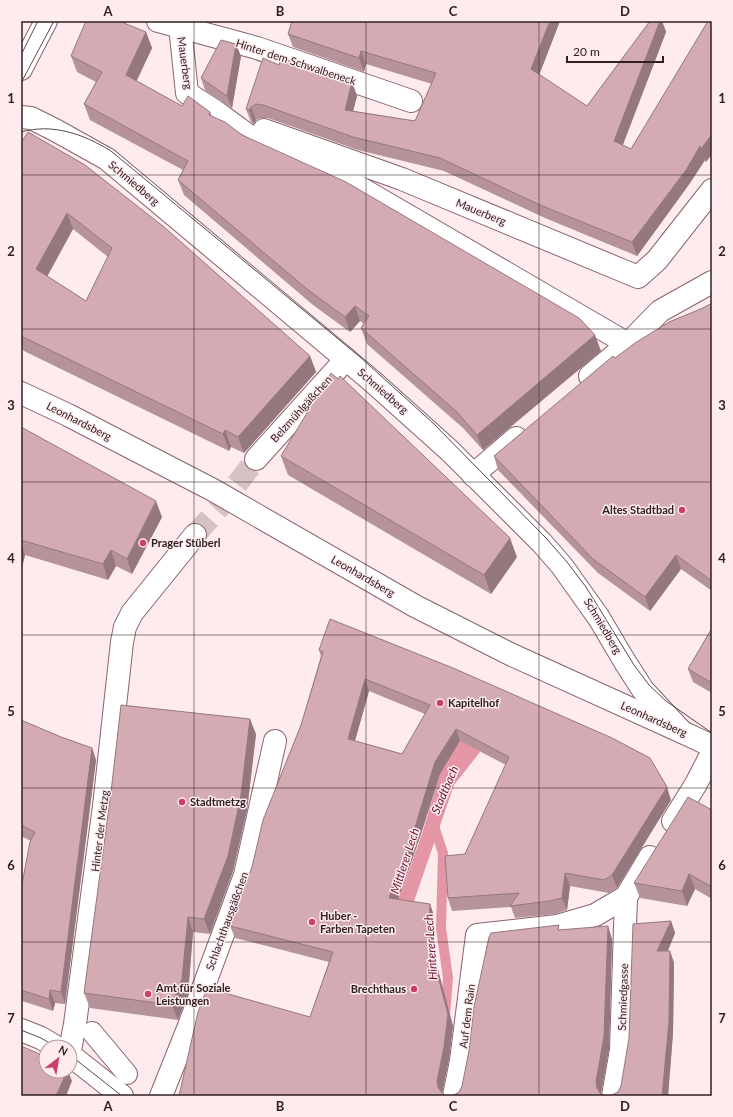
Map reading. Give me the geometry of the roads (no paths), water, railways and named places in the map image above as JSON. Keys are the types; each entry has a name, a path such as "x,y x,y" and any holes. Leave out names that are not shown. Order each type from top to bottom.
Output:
{"street":[{"path":"21,69 46,21"},
{"name":"Hinter dem Schwalbeneck","path":"158,21 257,48 411,101"},
{"name":"Mauerberg","path":"180,26 187,93 215,111 253,139 357,186 628,344"},
{"name":"Mauerberg","path":"215,111 402,180 638,277 657,260 712,190"},
{"name":"Schmiedberg","path":"21,117 31,118 55,130 106,160 346,359 406,411 542,543 562,566 599,618 643,690 682,732"},
{"path":"575,388 628,344 660,312 712,282"},
{"name":"Belzmühlgäßchen","path":"256,459 346,359"},
{"name":"Leonhardsberg","path":"21,393 68,415 213,490 415,606 510,654 712,746"},
{"path":"473,475 534,423"},
{"name":"Hinter der Metzg","path":"72,1039 104,806 124,627 132,613 195,535"},
{"name":"Schlachthausgäßchen","path":"161,1096 189,1026 245,875 275,741"},
{"name":"Schmiedgasse","path":"478,935 557,926 595,915 626,897 694,787 712,753"},
{"name":"Schmiedgasse","path":"613,1096 621,1050 626,897"},
{"name":"Auf dem Rain","path":"454,1096 462,1061 478,935"},
{"path":"21,1030 43,1039"},
{"path":"92,1032 127,1074"},
{"path":"78,1064 99,1089 122,1096"}],"water":[{"name":"Stadtbach","path":"466,731 480,752 454,785 410,913 392,906 398,900 421,837 440,774"}],"waterway":[{"name":"Hinterer Lech","path":"433,823 443,853 441,928 448,978 445,1015"}],"tunnel":[{"path":"195,535 218,509 256,459"}],"tram line":[{"path":"21,55 38,21"},
{"path":"21,83 54,21"},
{"path":"21,132 45,129 68,132 79,135 111,151 360,357 433,423 546,538 586,587 634,665 649,685 666,701 712,733"},
{"path":"21,1030 43,1039"},
{"path":"78,1061 122,1096"}],"place":[{"name":"Altes Stadtbad","path":"682,510"},
{"name":"Prager Stüberl","path":"143,543"},
{"name":"Kapitelhof","path":"440,703"},
{"name":"Stadtmetzg","path":"182,802"},
{"name":"Huber - Farben Tapeten","path":"312,922"},
{"name":"Brechthaus","path":"414,989"},
{"name":"Amt für Soziale Leistungen","path":"148,994"}],"water label":[{"name":"Mittlerer Lech","path":"405,861"}]}
